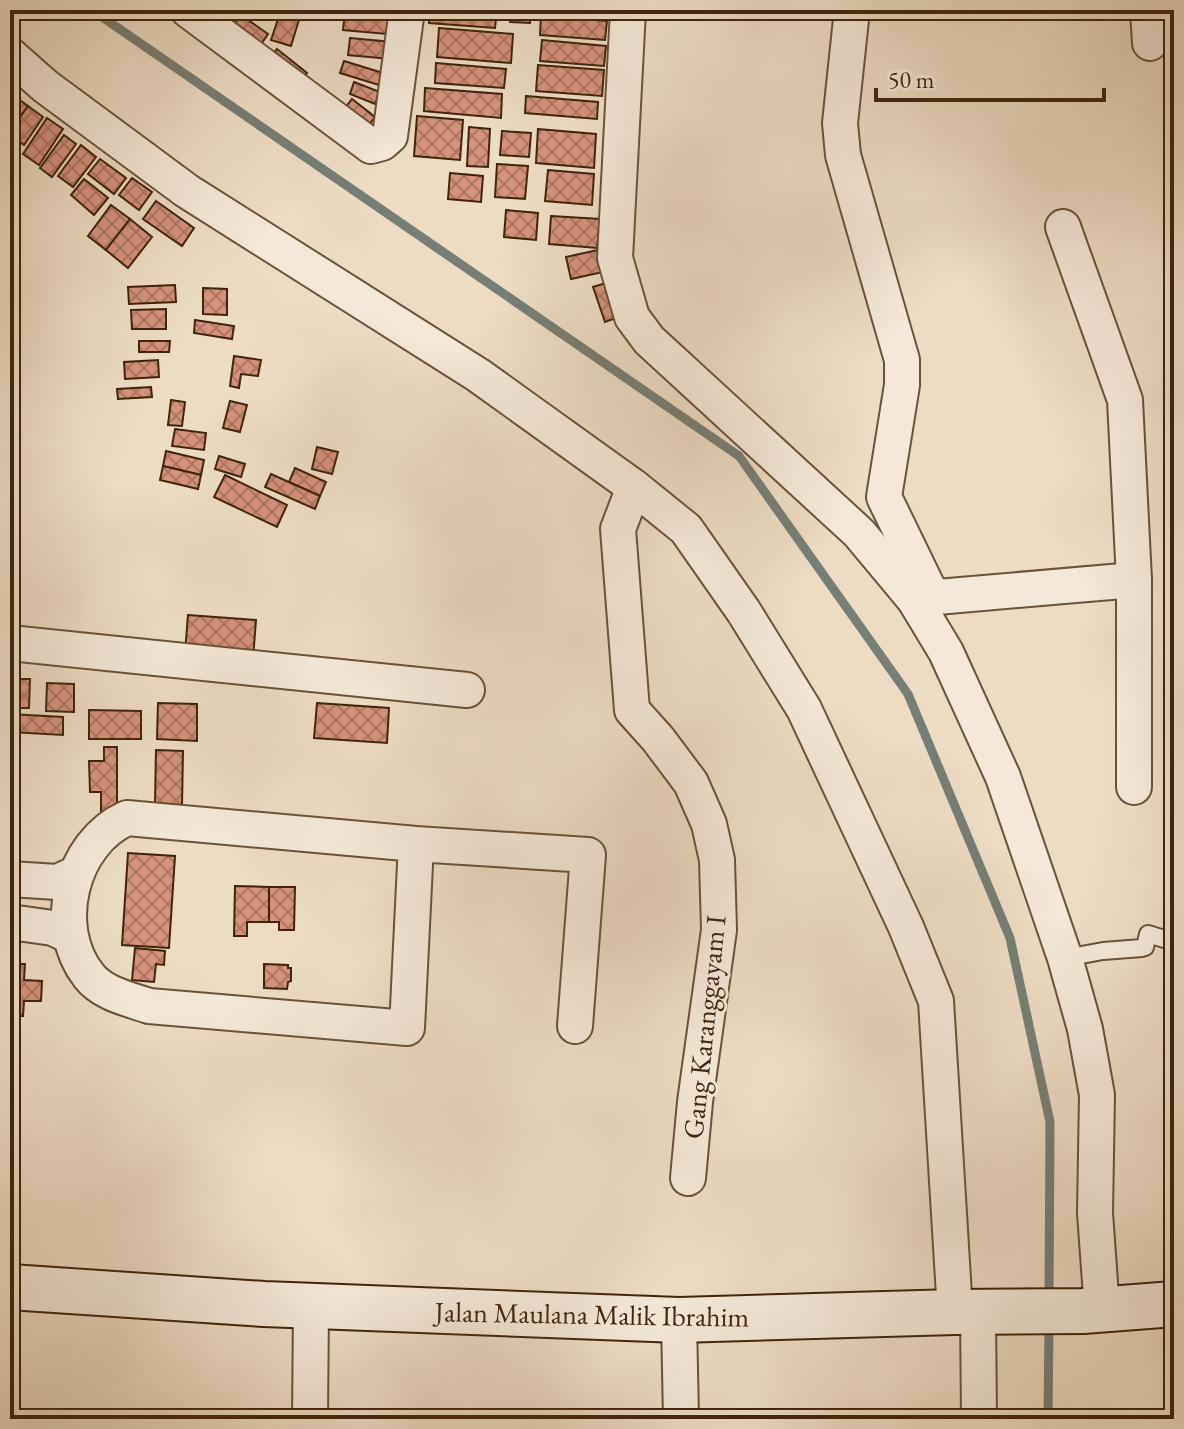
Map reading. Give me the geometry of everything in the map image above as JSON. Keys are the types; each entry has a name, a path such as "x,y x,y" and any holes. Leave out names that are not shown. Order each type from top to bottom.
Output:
{"main road":[{"name":"Jalan Maulana Malik Ibrahim","path":"10,1287 311,1306 679,1320 1093,1310 1174,1304"}],"street":[{"path":"205,15 371,146 382,143 390,136 407,10"},
{"path":"628,10 615,258 632,317 649,340 859,533 923,598"},
{"path":"852,10 840,123 843,155 902,360 902,385 884,497 923,598 1003,777 1065,958 1085,1029 1097,1095 1093,1310"},
{"path":"10,55 45,86 187,191 478,375 634,487 686,529 744,612 804,709 906,927 936,1001 972,1311 979,1419"},
{"path":"1063,227 1125,400 1134,580 1134,787"},
{"name":"Gang Karanggayam I","path":"634,487 618,529 632,710 691,783 709,824 717,860 719,930 695,1102 688,1178"},
{"path":"923,598 1134,580"},
{"path":"10,643 467,690"},
{"path":"416,844 407,1028 149,1006 109,992 89,976 68,935 75,874 98,837 113,824 127,818 416,844 588,855 575,1026"},
{"path":"10,879 57,882 75,874"},
{"path":"10,922 53,928 68,935"},
{"path":"310,1419 311,1306"},
{"path":"679,1320 681,1419"}],"lane":[{"path":"1065,958 1142,948 1148,934 1174,942"}],"building":[{"path":"281,10 302,10 291,46 271,40"},
{"path":"430,10 497,10 495,28 429,23"},
{"path":"511,10 531,10 530,23 510,22"},
{"path":"345,11 389,15 387,34 343,30"},
{"path":"241,15 268,34 260,46 232,28"},
{"path":"541,15 607,21 605,40 540,35"},
{"path":"439,28 513,34 511,63 437,57"},
{"path":"350,38 392,42 390,59 348,55"},
{"path":"542,40 606,46 604,66 540,61"},
{"path":"277,49 307,73 297,85 267,61"},
{"path":"344,61 383,73 379,85 340,73"},
{"path":"436,63 506,69 504,88 435,83"},
{"path":"538,65 604,70 602,96 536,91"},
{"path":"354,82 380,92 375,104 350,94"},
{"path":"425,88 502,94 501,118 424,111"},
{"path":"526,96 598,102 597,119 525,113"},
{"path":"17,98 28,106 10,131 10,107"},
{"path":"352,99 375,117 361,135 338,117"},
{"path":"28,106 43,117 24,145 10,131"},
{"path":"417,116 463,120 460,160 414,156"},
{"path":"47,118 63,129 39,165 23,154"},
{"path":"469,127 490,129 488,167 467,166"},
{"path":"538,129 596,134 594,168 536,163"},
{"path":"502,131 531,133 529,157 500,155"},
{"path":"64,135 76,144 52,177 40,168"},
{"path":"81,145 96,157 73,187 58,176"},
{"path":"100,159 126,178 114,194 88,174"},
{"path":"497,164 528,166 525,199 495,197"},
{"path":"548,170 594,174 592,205 545,201"},
{"path":"450,173 483,176 481,202 448,199"},
{"path":"132,178 152,192 139,210 119,195"},
{"path":"84,179 108,198 94,215 71,195"},
{"path":"156,201 194,228 182,246 143,219"},
{"path":"111,205 130,219 106,250 88,236"},
{"path":"506,210 538,213 536,240 504,237"},
{"path":"551,216 600,219 597,248 549,244"},
{"path":"130,219 152,237 128,268 106,250"},
{"path":"598,250 603,272 571,279 566,257"},
{"path":"609,282 622,316 605,322 593,287"},
{"path":"175,285 176,302 129,304 128,287"},
{"path":"203,288 227,289 227,315 203,314"},
{"path":"166,309 166,329 132,329 131,310"},
{"path":"195,320 234,326 232,339 194,333"},
{"path":"139,341 170,341 169,352 139,352"},
{"path":"234,356 261,360 258,376 241,374 239,388 230,386"},
{"path":"158,360 159,377 125,379 124,362"},
{"path":"151,387 152,397 118,399 117,389"},
{"path":"171,400 185,402 182,426 168,425"},
{"path":"230,401 247,405 240,432 223,428"},
{"path":"175,429 206,433 204,450 172,446"},
{"path":"317,447 338,452 332,474 312,469"},
{"path":"166,451 204,460 201,475 163,466"},
{"path":"219,456 245,464 241,477 215,469"},
{"path":"163,466 201,475 198,489 160,480"},
{"path":"295,468 326,482 320,496 289,482"},
{"path":"271,474 320,496 315,509 265,487"},
{"path":"225,475 287,505 277,527 214,497"},
{"path":"188,615 256,620 253,659 185,653"},
{"path":"10,679 30,679 29,708 10,708"},
{"path":"47,683 74,684 74,712 46,711"},
{"path":"158,703 197,704 197,741 157,739"},
{"path":"317,703 389,708 387,743 314,738"},
{"path":"89,710 141,711 141,739 89,739"},
{"path":"10,714 63,717 63,735 10,732"},
{"path":"104,747 117,747 117,815 101,815 101,792 90,792 89,761 104,761"},
{"path":"156,750 183,751 182,805 155,804"},
{"path":"128,853 175,856 169,948 122,945"},
{"path":"235,886 269,887 269,922 247,922 247,936 234,936"},
{"path":"269,887 295,887 294,930 279,930 279,922 269,922"},
{"path":"135,948 165,951 164,965 156,964 154,982 132,980"},
{"path":"10,958 12,964 25,964 24,980 42,981 41,1001 24,1001 23,1016 10,1016"},
{"path":"264,964 288,965 291,968 291,981 287,989 264,988"}],"waterway":[{"path":"92,10 739,456 908,694 1010,938 1050,1122 1049,1300"},
{"path":"1048,1419 1049,1322"}]}
